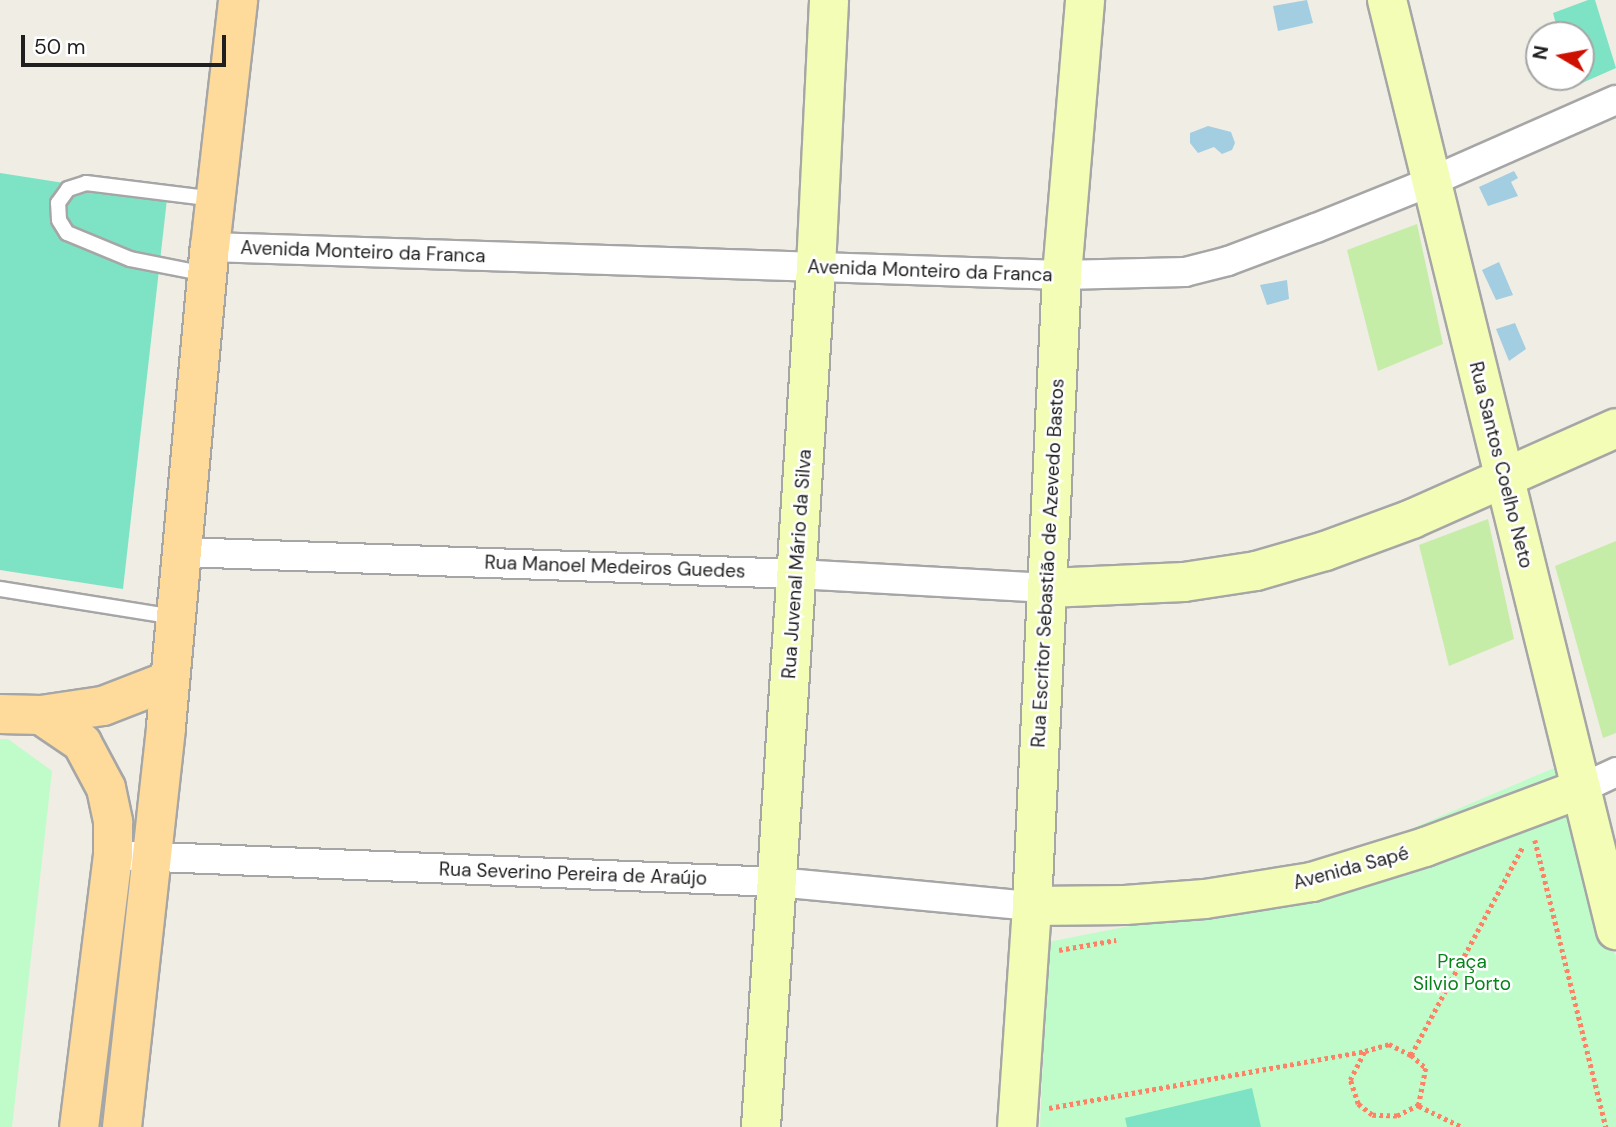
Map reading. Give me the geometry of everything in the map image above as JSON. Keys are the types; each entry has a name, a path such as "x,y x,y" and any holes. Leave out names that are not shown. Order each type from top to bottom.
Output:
{"main road":[{"path":"122,1127 170,680 209,261 238,0"},
{"name":"Rua Juvenal Mário da Silva","path":"761,1127 816,267 829,0"},
{"name":"Rua Escritor Sebastião de Azevedo Bastos","path":"1027,1119 1031,906 1062,275 1085,0"},
{"name":"Rua Santos Coelho Neto","path":"1387,0 1616,930"},
{"path":"1048,588 1184,582 1256,571 1325,551 1412,519 1616,428"},
{"path":"0,713 41,715 103,706 170,680"},
{"path":"41,715 82,743 106,788 113,822 114,855 79,1127"},
{"name":"Avenida Sapé","path":"1031,906 1125,905 1205,899 1312,882 1425,848 1580,789"}],"street":[{"name":"Avenida Monteiro da Franca","path":"209,261 816,267 1062,275 1185,272 1217,264 1430,182 1616,100"},
{"name":"Rua Manoel Medeiros Guedes","path":"182,552 797,574 1048,588"},
{"name":"Avenida Sapé","path":"1580,789 1616,772"},
{"name":"Rua Severino Pereira de Araújo","path":"114,855 777,882 1031,906"}],"lane":[{"path":"209,261 130,258 67,233 59,220 58,203 68,189 86,183 216,200"},
{"path":"0,589 176,618"}],"path":[{"path":"1411,1055 1532,830 1606,1127"},
{"path":"1048,952 1129,938"},
{"path":"1027,1119 1389,1044 1411,1055 1426,1068 1419,1105"},
{"path":"1365,1051 1350,1080 1358,1104 1372,1115 1397,1116 1419,1105"},
{"path":"1419,1105 1462,1127"}],"green space":[{"path":"1595,0 1616,68 1595,77 1595,21 1555,21 1553,13"},
{"path":"0,173 167,199 123,589 0,570"},
{"path":"1417,224 1443,344 1378,371 1347,250"},
{"path":"1488,519 1514,639 1449,666 1419,545"},
{"path":"1616,541 1616,733 1603,738 1555,566"},
{"path":"0,739 8,739 52,771 12,1127 0,1127"},
{"name":"Praça Silvio Porto","path":"1566,763 1616,959 1616,1127 1040,1127 1048,942 1227,907"},
{"path":"1252,1088 1261,1127 1127,1127 1125,1118"}],"water":[{"path":"1307,0 1313,23 1278,31 1273,6"},
{"path":"1208,126 1231,132 1235,143 1232,150 1222,154 1214,147 1198,153 1190,143 1190,133"},
{"path":"1514,171 1518,178 1511,182 1518,196 1488,206 1479,187"},
{"path":"1499,262 1513,295 1496,300 1482,270"},
{"path":"1287,280 1289,299 1267,305 1260,285"},
{"path":"1515,323 1526,349 1509,361 1496,329"}]}
